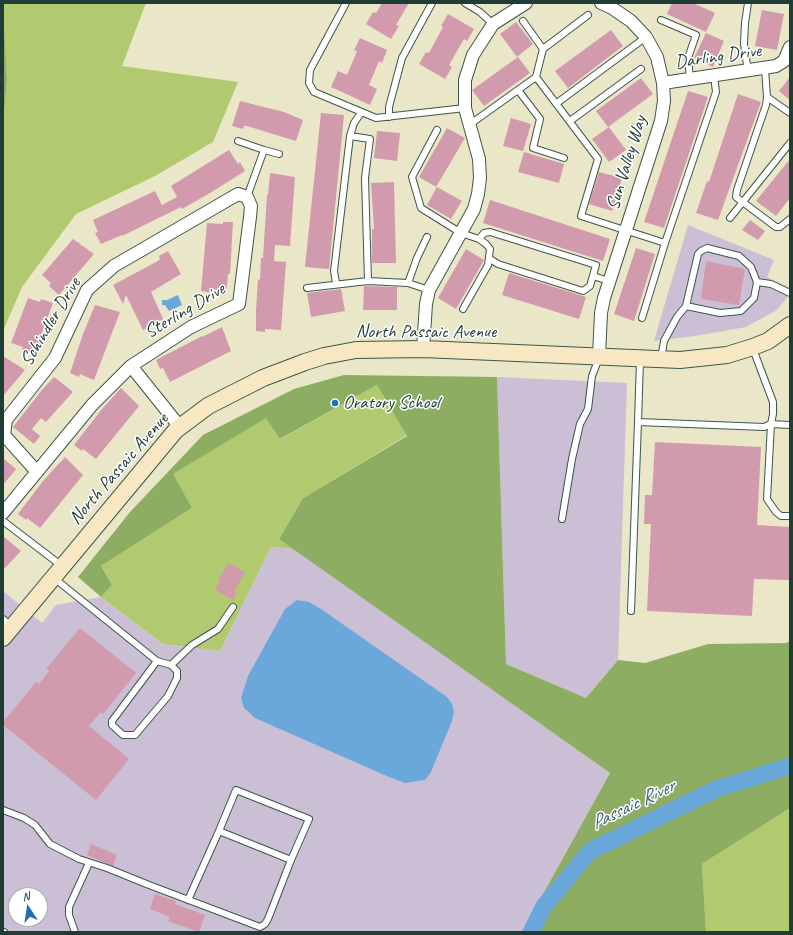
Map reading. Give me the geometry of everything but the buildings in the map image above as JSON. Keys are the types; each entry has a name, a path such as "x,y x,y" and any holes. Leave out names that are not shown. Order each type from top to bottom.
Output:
{"main road":[{"name":"North Passaic Avenue","path":"6,628 57,572 158,450 180,427 208,406 263,378 324,356 356,350 423,349 660,359 706,358 727,355 753,347 768,340 790,325"}],"street":[{"path":"423,349 426,304 429,290 474,209 480,178 477,148 465,108 465,80 473,55 493,24 526,3"},
{"name":"Sun Valley Way","path":"599,356 601,313 609,281 660,121 664,101 664,83 657,57 646,37 631,21 612,8 601,3"},
{"name":"Darling Drive","path":"664,83 748,72 776,66 784,61 790,47"},
{"name":"Schindler Drive","path":"37,472 4,435 6,420 55,358 87,290 114,266 238,194 249,201"},
{"name":"Sterling Drive","path":"3,513 92,405 131,366 190,327 239,304 249,201"},
{"path":"131,366 180,427"}],"lane":[{"path":"346,3 310,70 309,83 314,92 376,118 389,118 465,108"},
{"path":"389,118 389,107 402,58 432,3"},
{"path":"465,3 480,12 493,24"},
{"path":"748,3 744,44 748,72"},
{"path":"469,125 536,77 543,49 588,15"},
{"path":"661,20 696,35 688,58 690,79"},
{"path":"523,21 543,49"},
{"path":"557,103 646,37"},
{"path":"570,121 641,69"},
{"path":"765,69 767,96 736,197 776,226 780,227 786,224 790,219"},
{"path":"642,318 665,243 716,92 714,76"},
{"path":"536,77 598,158 581,216 665,243"},
{"path":"518,90 540,119 533,148 564,158"},
{"path":"767,96 790,113"},
{"path":"336,283 334,271 350,136 354,123 361,112"},
{"path":"437,130 412,177 421,208 461,233 479,239 490,249 490,259 463,309"},
{"path":"350,136 370,139 365,178 368,281"},
{"path":"238,141 279,154"},
{"path":"730,218 790,144"},
{"path":"249,201 264,150"},
{"path":"479,239 484,233 490,232 596,266 590,286 582,290 498,264 490,259"},
{"path":"408,283 416,258 427,237"},
{"path":"660,359 664,341 677,317 686,306 698,254 707,248 739,256 751,267 757,282 754,298 741,311 720,313 686,306"},
{"path":"593,276 609,281"},
{"path":"307,288 336,283 368,281 408,283 429,290"},
{"path":"757,282 771,284 790,292"},
{"path":"753,347 772,402 773,414 771,424 767,499 776,512 781,516 790,516"},
{"path":"562,519 573,452 580,424 588,409 592,376 599,356"},
{"path":"631,611 640,358"},
{"path":"638,422 764,426 771,424 790,425"},
{"path":"3,521 57,572 157,661 171,665 177,671 177,678 168,696 135,735 123,735 112,725 112,721 157,661"},
{"path":"171,665 192,646 218,629 234,607"},
{"path":"3,810 24,818 35,825 46,840 54,846 89,863 188,900 258,929 265,924 268,919 309,819 236,790 188,900"},
{"path":"219,830 291,860"},
{"path":"75,932 69,915 70,907 89,863"}],"shaded area":[{"path":"688,225 774,260 767,277 790,288 790,294 777,310 746,327 695,336 654,341"},
{"path":"497,377 627,383 618,660 586,698 506,664"},
{"path":"271,547 294,549 610,773 522,932 3,932 3,591 42,623 56,605 101,597 163,644 220,651"}],"green space":[{"path":"3,3 146,3 122,66 238,82 213,142 155,176 76,214 22,287 3,331 3,126 7,79"},
{"path":"3,3 7,79 3,126"},
{"path":"344,375 497,377 506,664 586,698 618,660 645,663 708,644 786,643 790,641 790,808 702,864 706,932 522,932 610,773 279,539 303,498 407,436 377,385 280,439 266,418 173,474 192,508 101,566 112,585 101,597 78,577 130,512 203,435 294,389"},
{"path":"377,385 407,435 303,498 279,539 294,549 271,547 220,651 163,644 101,597 112,585 101,566 192,508 172,474 266,417 281,439"},
{"path":"790,808 790,932 706,932 702,864"}],"water":[{"path":"178,295 182,305 169,311 165,305 162,305 162,300 167,300"},
{"path":"297,600 309,602 321,609 447,697 452,704 454,712 452,721 431,772 425,780 405,783 389,777 255,718 244,708 241,698 248,676 285,609"}],"waterway":[{"name":"Passaic River","path":"531,932 544,906 590,851 716,789 790,766"}],"place":[{"name":"Oratory School","path":"335,403"}]}
